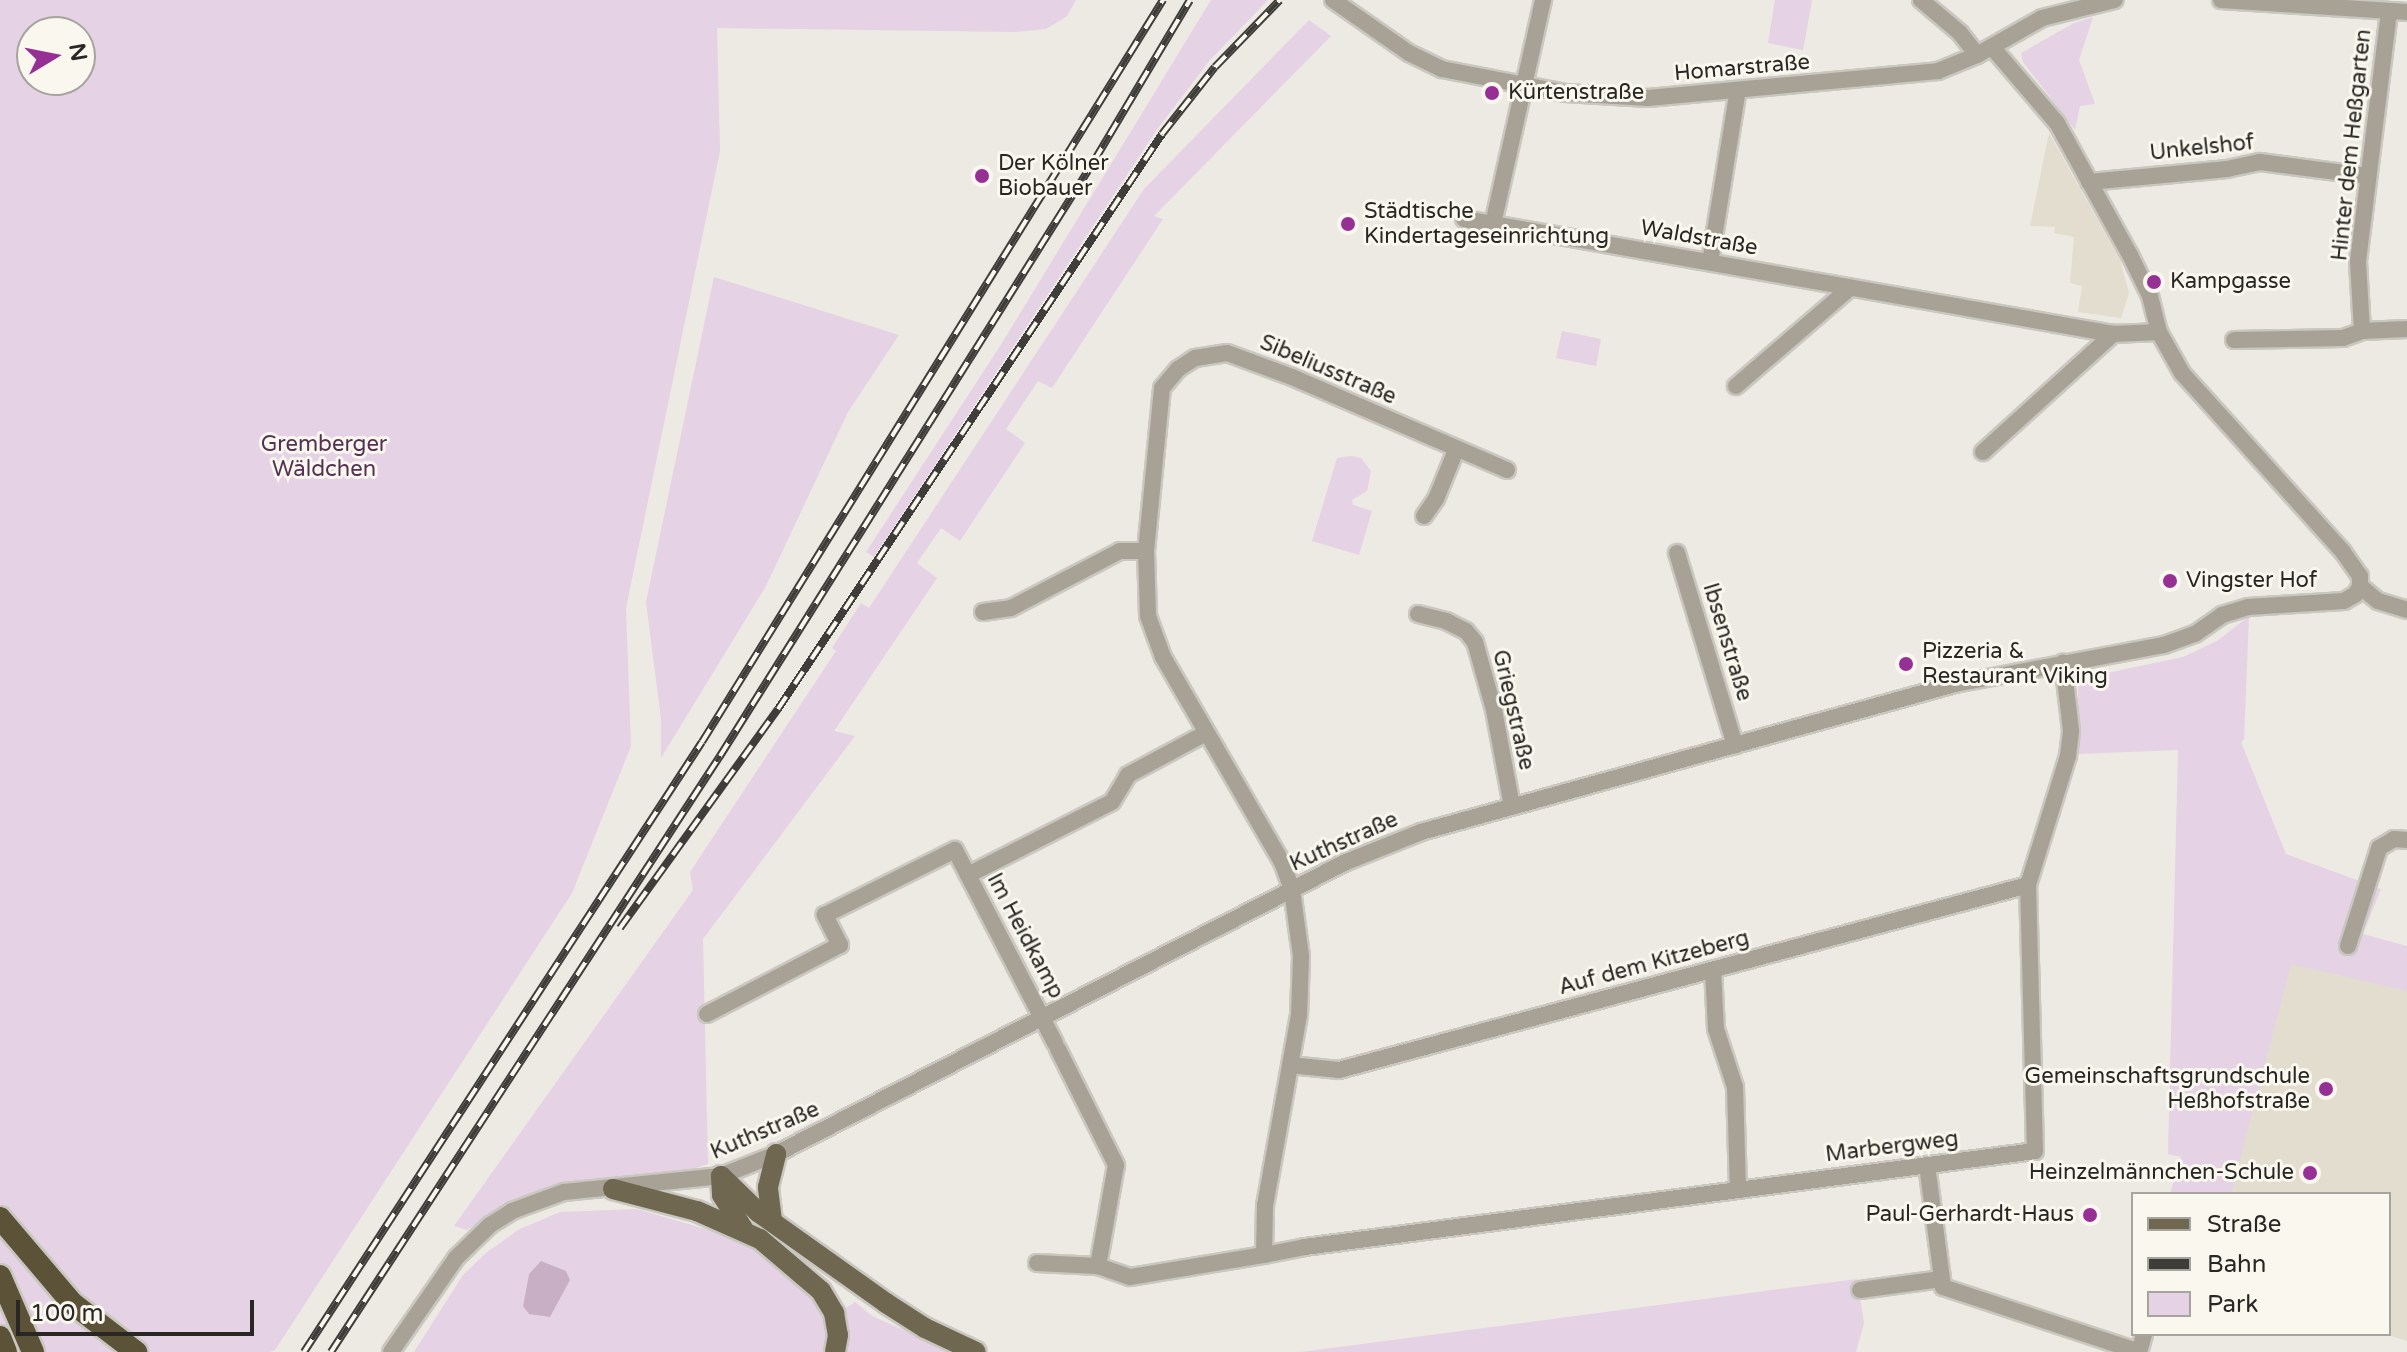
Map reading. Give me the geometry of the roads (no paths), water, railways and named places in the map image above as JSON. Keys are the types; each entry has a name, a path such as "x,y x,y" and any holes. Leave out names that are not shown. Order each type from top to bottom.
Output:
{"highway":[{"path":"0,1218 72,1303 136,1352"},
{"path":"0,1276 33,1352"},
{"path":"0,1337 6,1352"}],"main road":[{"path":"772,1221 768,1187 776,1154"},
{"path":"721,1176 772,1221 886,1303 925,1328 976,1352"},
{"path":"721,1176 722,1195 743,1229"},
{"path":"613,1189 697,1211 743,1229 792,1263 821,1291 834,1313 838,1335 835,1352"}],"street":[{"name":"Homarstraße","path":"1333,0 1409,53 1442,69 1523,86 1638,98 1920,74 1952,66 1977,55 2042,18 2115,0"},
{"path":"1493,224 1543,0"},
{"path":"1921,0 1960,33 1977,55"},
{"path":"2221,0 2407,12"},
{"name":"Hinter dem Heßgarten","path":"2362,331 2358,261 2389,11"},
{"path":"1992,47 2048,110 2150,296 2159,332 2182,373 2354,565 2360,586 2378,601 2407,610"},
{"path":"1710,262 1738,90"},
{"name":"Unkelshof","path":"2089,182 2227,169 2260,162 2368,176"},
{"name":"Waldstraße","path":"1464,219 2113,334 2159,332"},
{"path":"1736,386 1850,288"},
{"path":"2234,340 2343,338 2362,331 2407,329"},
{"path":"1983,452 2113,334"},
{"name":"Sibeliusstraße","path":"1292,890 1282,862 1204,734 1163,657 1148,616 1146,551 1159,403 1169,378 1195,358 1227,353 1246,358 1507,470"},
{"path":"1424,516 1436,499 1456,450"},
{"path":"983,612 1011,608 1120,551 1146,551"},
{"name":"Ibsenstraße","path":"1677,553 1735,745"},
{"name":"Kuthstraße","path":"391,1352 441,1276 490,1225 539,1199 590,1188 613,1189 721,1176 776,1154 1346,862 1421,832 1955,684 2164,645 2195,634 2222,615 2248,607 2344,601 2356,594 2360,586"},
{"name":"Griegstraße","path":"1418,614 1446,621 1466,631 1475,642 1494,710 1512,806"},
{"name":"Marbergweg","path":"1037,1263 1098,1266 1130,1277 1264,1255 2035,1151 2028,885 2068,756 2071,731 2063,662"},
{"name":"Im Heidkamp","path":"968,875 1112,802 1128,775 1204,734"},
{"path":"2348,946 2379,848 2394,839 2407,840"},
{"name":"Im Heidkamp","path":"707,1014 840,945 825,915 955,850 1116,1165 1098,1266"},
{"name":"Auf dem Kitzeberg","path":"1290,1065 1339,1070 2028,885"},
{"path":"1264,1255 1265,1205 1302,984 1292,890"},
{"path":"1713,970 1716,1029 1735,1087 1738,1190"},
{"path":"1927,1165 1943,1287 2139,1352"},
{"path":"1860,1290 1941,1279"}],"railway":[{"path":"304,1352 702,742 1163,0"},
{"path":"331,1352 720,756 1094,161 1190,0"},
{"path":"620,928 778,709 1162,134 1215,67 1280,0"}],"place":[{"name":"Kürtenstraße","path":"1492,93"},
{"name":"Der Kölner Biobauer","path":"982,176"},
{"name":"Städtische Kindertageseinrichtung","path":"1348,224"},
{"name":"Kampgasse","path":"2154,282"},
{"name":"Vingster Hof","path":"2170,581"},
{"name":"Pizzeria & Restaurant Viking","path":"1906,664"},
{"name":"Gemeinschaftsgrundschule Heßhofstraße","path":"2326,1089"},
{"name":"Heinzelmännchen-Schule","path":"2310,1173"},
{"name":"Paul-Gerhardt-Haus","path":"2090,1215"}],"park label":[{"name":"Gremberger Wäldchen","path":"324,456"}]}
